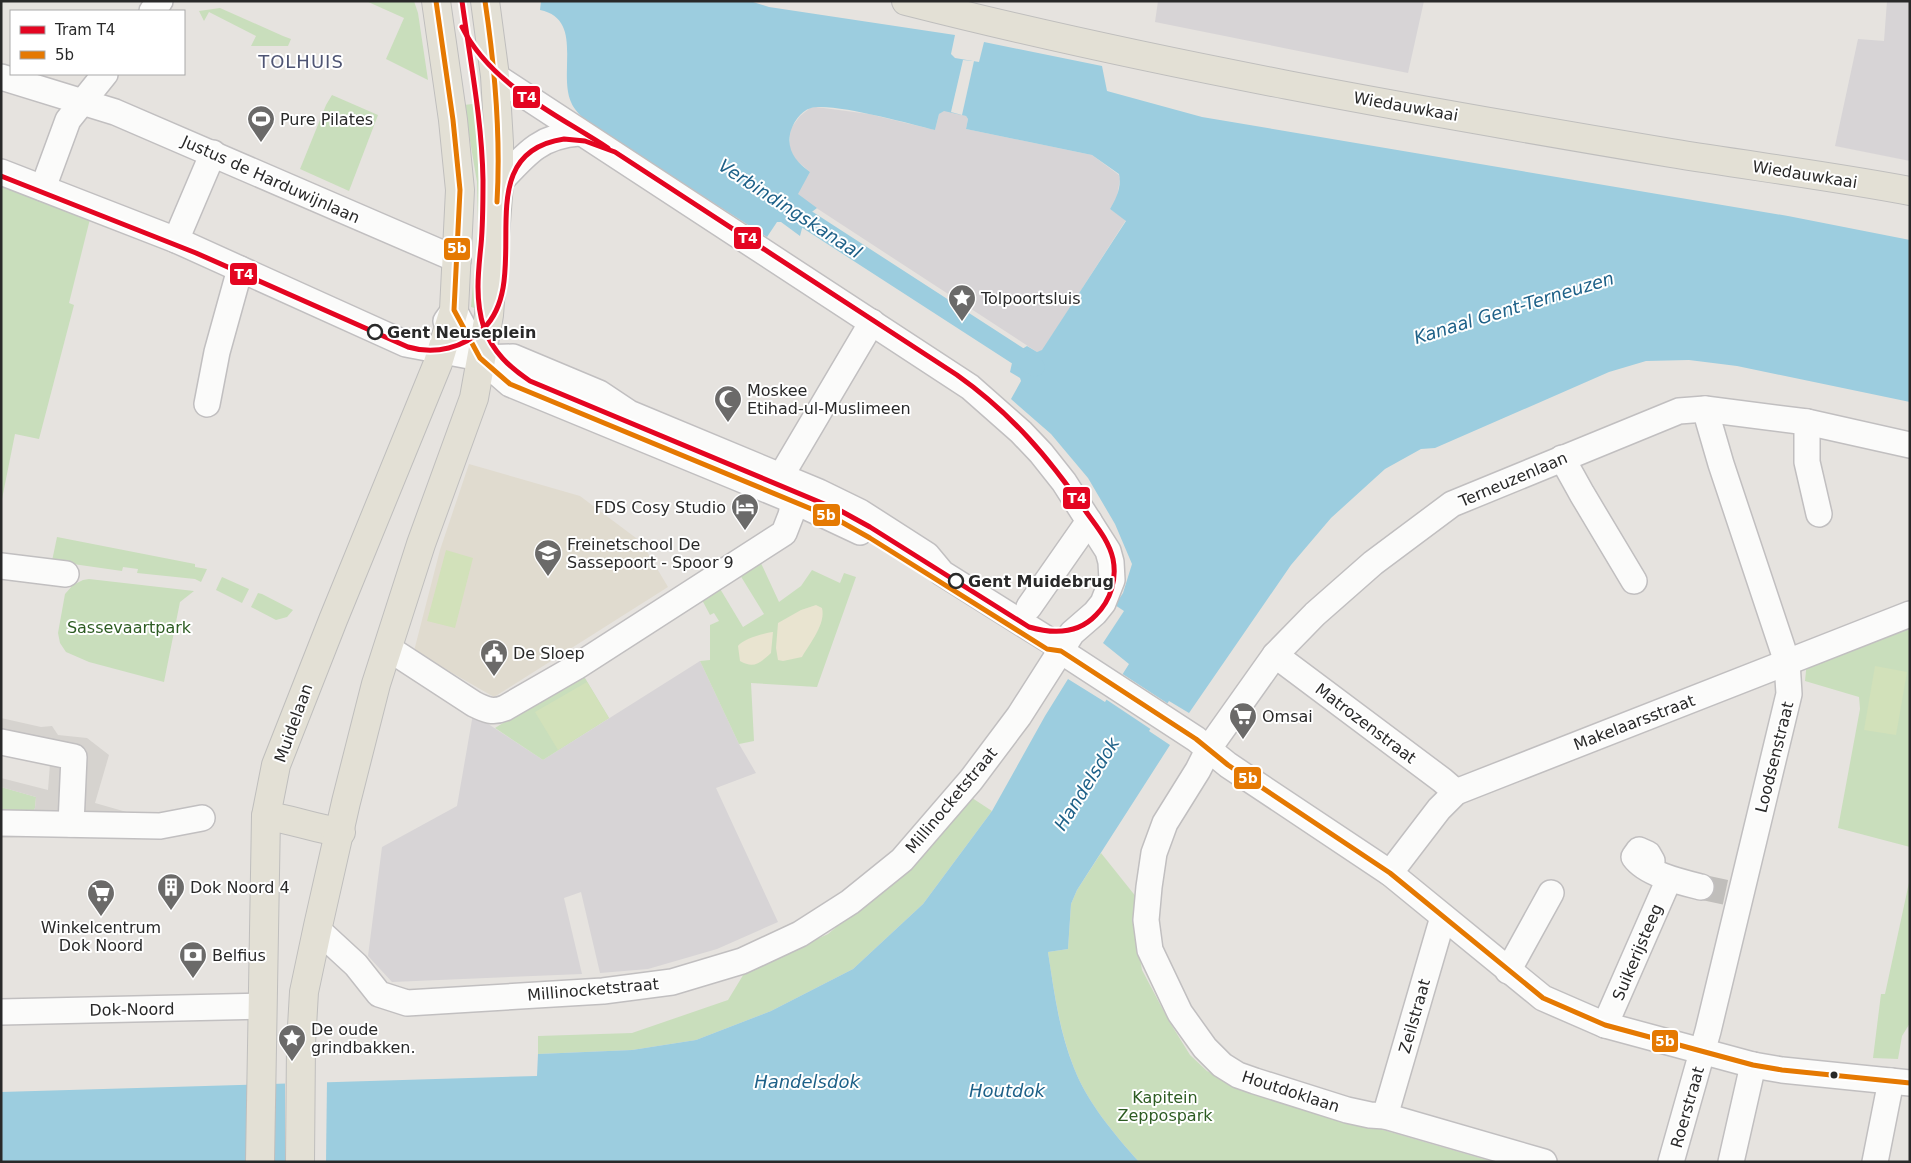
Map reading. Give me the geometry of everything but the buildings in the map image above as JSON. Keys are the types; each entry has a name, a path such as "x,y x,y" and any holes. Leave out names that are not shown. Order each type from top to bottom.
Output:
{"main road":[{"name":"Muidelaan","path":"260,1162 266,816 276,765 325,638 431,382 434,349 454,310 460,190 453,120 436,1"},
{"path":"300,1162 301,1044 304,992 374,693 421,544 474,398 490,308 499,183 499,143 494,76 485,1"},
{"path":"490,39 501,1"},
{"name":"Wiedauwkaai","path":"906,1 976,19 1251,79 1673,153 1910,191"},
{"path":"266,816 284,818 329,831 341,832"}],"street":[{"path":"43,188 68,120 104,75"},
{"name":"Justus de Harduwijnlaan","path":"1,76 115,112 458,260"},
{"name":"Millinocketstraat","path":"318,930 356,965 379,994 407,1003 603,991 672,982 742,961 800,934 850,902 902,860 971,780 1019,716 1065,654 1072,633 1095,613 1103,603 1112,580 1108,551 1058,474 1021,432 970,387 494,76"},
{"path":"499,183 535,146 557,137 579,133"},
{"path":"176,240 213,153"},
{"path":"1,172 176,240 406,344 480,358"},
{"path":"207,404 217,352 240,268"},
{"path":"454,310 480,358 510,384 783,490 863,534 1046,649 1065,654 1209,748 1228,765 1390,873 1543,998 1605,1026 1753,1065 1782,1070 1900,1082 1875,1162"},
{"path":"388,648 474,704 496,712 576,667 784,533 791,515 783,490 872,322"},
{"name":"Terneuzenlaan","path":"1209,748 1275,654 1314,614 1373,562 1452,504 1679,411 1705,408 1807,422 1910,445"},
{"name":"Loodsenstraat","path":"1702,1051 1735,895 1789,694 1787,662 1721,464 1705,408"},
{"path":"1807,422 1807,462 1819,514"},
{"path":"1562,458 1634,581"},
{"path":"1029,607 1089,521"},
{"path":"1,566 66,574"},
{"name":"Makelaarsstraat","path":"1390,873 1439,810 1456,792 1910,614"},
{"name":"Matrozenstraat","path":"1275,654 1456,792"},
{"path":"1,742 74,757 71,824"},
{"name":"Houtdoklaan","path":"1209,748 1198,770 1165,823 1154,853 1146,920 1150,950 1164,982 1180,1013 1205,1048 1222,1065 1255,1081 1347,1110 1385,1116 1544,1162"},
{"path":"1,823 160,826 202,818"},
{"name":"Suikerijsteeg","path":"1605,1026 1659,874 1701,886"},
{"path":"1508,971 1550,893"},
{"name":"Zeilstraat","path":"1385,1116 1443,917"},
{"name":"Dok-Noord","path":"1,1012 262,1006"},
{"name":"Roerstraat","path":"1671,1162 1702,1051"},
{"path":"1731,1162 1753,1065"}],"shaded area":[{"path":"1158,1 1424,1 1408,73 1155,22"},
{"path":"1887,1 1910,1 1910,161 1835,146 1858,39 1884,41"},
{"path":"816,107 869,114 935,130 939,114 944,110 966,116 968,119 966,129 1092,155 1119,175 1117,197 1110,209 1126,220 1042,351 1037,352 798,196 798,192 810,172 796,160 790,151 791,128 800,116 810,108"},
{"name":"Freinetschool De Sassepoort - Spoor 9","path":"469,464 580,496 648,547 646,550 668,587 494,697 414,651 440,550"},
{"path":"700,661 739,744 756,773 716,788 778,922 717,949 648,969 600,973 581,892 564,898 582,974 392,982 368,956 382,847 457,806 473,714 543,760"},
{"path":"1,718 41,727 52,726 58,735 87,738 109,755 95,803 158,821 163,832 1,838 1,813 32,813 35,808 36,797 1,787 1,778 48,790 50,764 1,752"}],"green space":[{"path":"366,1 414,1 418,13 428,80 386,59 404,18"},
{"path":"220,8 291,39 288,46 251,46 256,36 209,12 204,21 199,11"},
{"path":"332,95 378,115 349,191 300,169 326,105"},
{"path":"481,103 485,183 478,309 471,307 478,224 477,182 464,105"},
{"path":"1,184 90,219 69,303 74,305 39,439 15,434 1,504"},
{"path":"57,537 195,564 195,567 207,569 201,582 195,579 137,573 138,569 123,567 122,571 52,561"},
{"path":"446,550 473,558 455,628 427,621"},
{"path":"760,561 779,602 801,586 812,570 840,583 844,573 856,577 817,687 751,683 754,741 739,744 700,661 710,660 710,625 719,621 714,613 710,615 701,598 719,587 743,627 764,614 740,575"},
{"path":"222,577 249,589 242,603 216,590"},
{"name":"Sassevaartpark","path":"89,579 194,591 180,602 164,682 89,662 66,652 60,643 58,633 65,594 73,585"},
{"path":"258,593 293,610 287,617 276,620 251,607"},
{"path":"1910,625 1910,847 1838,828 1860,709 1859,697 1805,681 1807,661"},
{"path":"1875,666 1907,672 1896,735 1864,730"},
{"path":"582,673 609,718 543,760 495,728"},
{"path":"587,682 609,718 558,750 535,712"},
{"path":"1,787 36,797 35,808 32,813 1,813"},
{"path":"966,794 992,811 923,904 853,969 771,1011 696,1040 632,1050 538,1054 538,1036 632,1033 728,1000 745,972 828,934 895,878"},
{"name":"Kapitein Zeppospark","path":"1101,853 1137,898 1136,935 1142,970 1169,1021 1190,1055 1207,1071 1248,1091 1494,1162 1139,1162 1094,1106 1074,1068 1061,1025 1048,952 1068,949 1071,904 1077,890"},
{"path":"1910,878 1910,1023 1902,1036 1898,1059 1873,1058 1881,994 1885,994"}],"sand":[{"path":"816,605 822,608 822,620 820,627 802,657 783,661 778,660 776,648 778,623 801,610"},
{"path":"773,632 771,653 767,657 753,665 740,661 738,646 741,643"}],"water":[{"path":"541,1 750,1 769,7 955,35 951,54 955,58 979,62 984,42 1102,66 1107,91 1202,117 1788,216 1910,240 1910,402 1737,366 1689,360 1646,361 1609,372 1435,448 1421,449 1385,469 1331,518 1291,565 1189,713 1169,701 1149,731 1170,745 1077,890 1071,904 1068,949 1048,952 1061,1025 1074,1068 1094,1106 1139,1162 1,1162 1,1092 537,1076 538,1054 632,1050 696,1040 771,1011 853,969 923,904 992,811 1068,679 1105,702 1129,664 1103,643 1124,611 1115,605 1123,593 1132,564 1115,524 1088,478 1051,434 1011,399 1021,381 1020,378 1010,372 1014,354 1027,346 1037,352 1042,350 1126,221 1110,209 1119,188 1119,174 1092,155 966,129 968,119 966,116 944,111 939,114 935,130 853,111 836,108 811,108 797,118 791,130 789,140 794,156 810,172 798,194 817,208 805,217 800,236 781,222 777,222 767,237 588,123 576,111 572,105 568,90 566,35 562,24 553,15 540,10"}],"pier":[{"path":"963,60 974,61 962,115 951,112"},
{"path":"1121,673 1170,705 1152,730 1104,698"},
{"path":"327,1080 326,1162 285,1162 285,1082"}],"waterway":[{"name":"Verbindingskanaal","path":"783,204 1035,367"}],"tunnel":[{"path":"1701,887 1729,893"}],"tram line":[{"name":"T4","path":"462,1 478,113 482,158 483,221 478,287 479,308 484,328"},
{"name":"T4","path":"462,27 474,47 507,82 547,110 608,148"},
{"name":"T4","path":"564,139 585,141 615,152 957,375 995,405 1044,455 1099,529 1109,546 1114,567 1112,589 1106,603 1096,615 1081,626 1065,631 1047,631 1029,627 870,527 841,511 530,381 515,370 497,352 484,328 498,306 504,279 508,192 517,168 534,149 564,139"},
{"name":"T4","path":"1,176 196,253 408,347 428,350 449,348 467,341 484,328"}],"transit line":[{"name":"5b","path":"436,1 453,120 460,190 454,310 480,358 510,384 838,520 1047,649 1061,651 1196,739 1228,765 1390,873 1543,998 1605,1025 1753,1065 1782,1070 1910,1083"},
{"name":"5b","path":"485,1 496,101 498,151 497,202"}],"place":[{"name":"Pure Pilates","path":"261,143"},
{"name":"Tolpoortsluis","path":"962,322"},
{"name":"Gent Neuseplein","path":"375,332"},
{"name":"Moskee Etihad-ul-Muslimeen","path":"728,423"},
{"name":"FDS Cosy Studio","path":"745,531"},
{"name":"Freinetschool De Sassepoort - Spoor 9","path":"548,577"},
{"name":"Gent Muidebrug","path":"956,581"},
{"name":"De Sloep","path":"494,677"},
{"name":"Omsai","path":"1243,740"},
{"name":"Dok Noord 4","path":"171,911"},
{"name":"Winkelcentrum Dok Noord","path":"101,917"},
{"name":"Belfius","path":"193,979"},
{"name":"De oude grindbakken.","path":"292,1062"}],"district":[{"name":"TOLHUIS","path":"301,62"}],"water label":[{"name":"Kanaal Gent-Terneuzen","path":"1514,308"},
{"name":"Handelsdok","path":"1087,784"},
{"name":"Handelsdok","path":"807,1082"},
{"name":"Houtdok","path":"1007,1091"}]}
